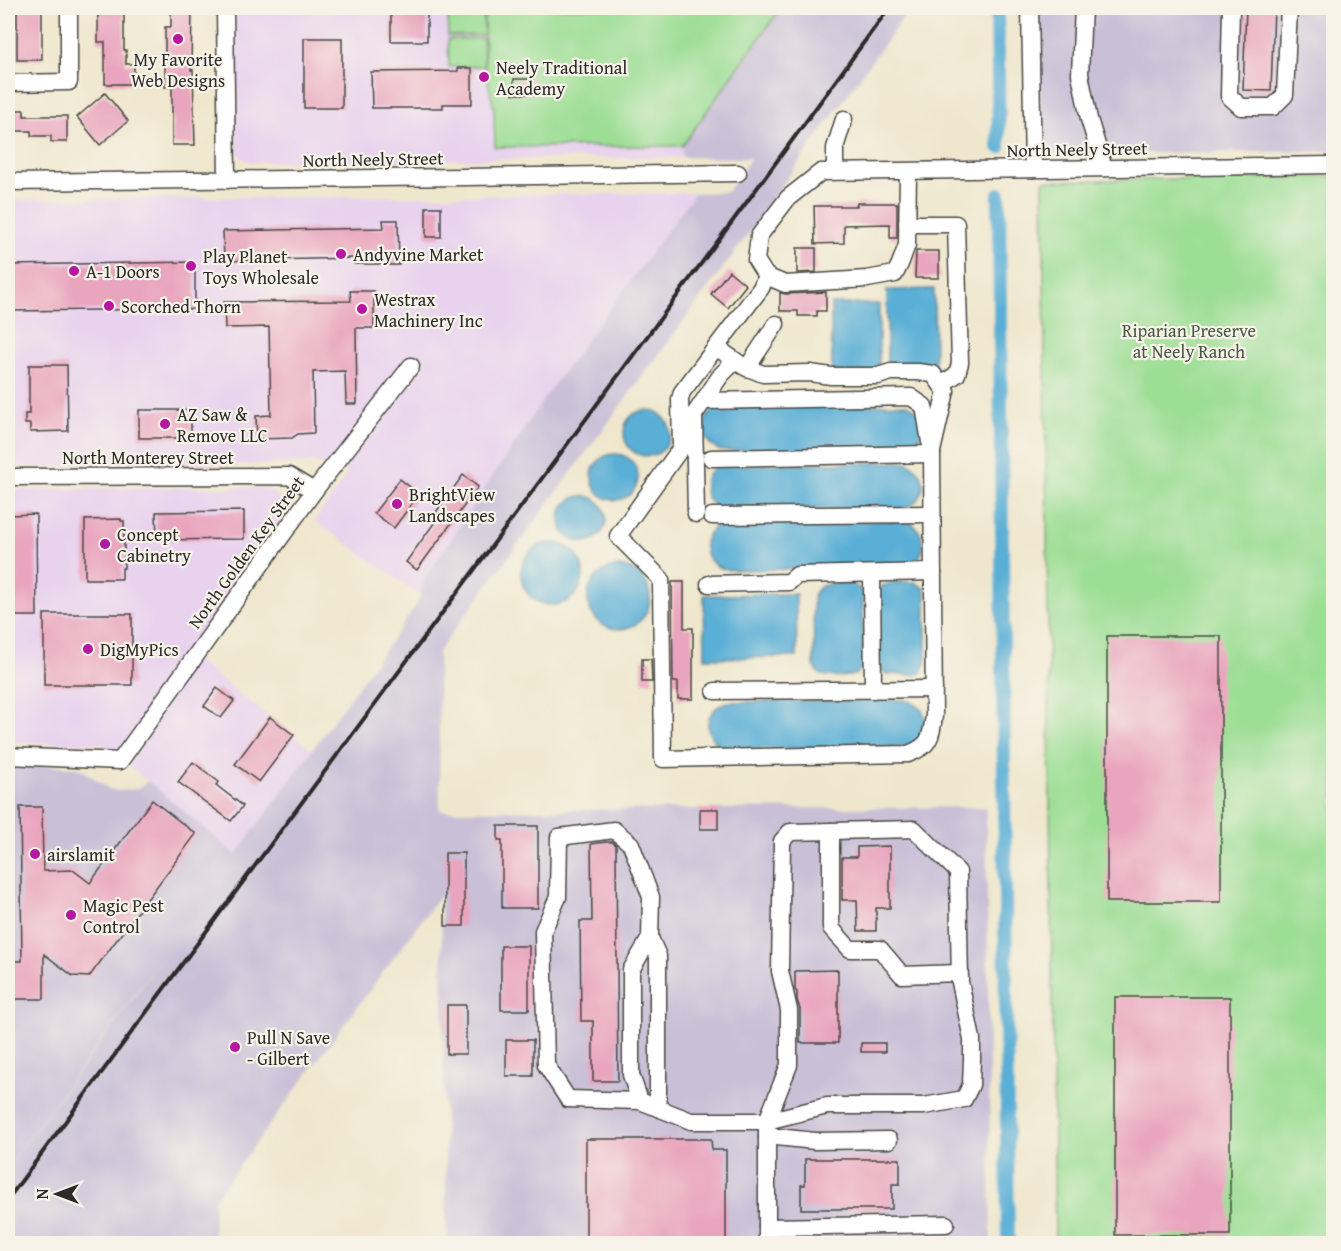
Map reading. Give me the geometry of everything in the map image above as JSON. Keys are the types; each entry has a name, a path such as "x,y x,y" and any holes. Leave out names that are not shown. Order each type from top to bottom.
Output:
{"street":[{"path":"8,83 69,82 69,8"},
{"path":"225,8 227,180"},
{"path":"1030,8 1033,169"},
{"path":"1083,8 1080,74 1089,119 1104,168"},
{"path":"1232,8 1229,96 1241,107 1273,107 1285,95 1289,8"},
{"path":"844,120 828,172 788,198 759,236 756,260 766,276 785,284 867,279 895,274 907,245 908,171"},
{"name":"North Neely Street","path":"828,172 1334,165"},
{"name":"North Neely Street","path":"8,182 738,172"},
{"path":"907,224 956,224 960,363 957,374 941,385"},
{"path":"704,401 911,397 924,406 932,452 934,716 931,736 920,749 908,753 663,759 661,579 618,536 681,448 680,399 682,392 761,288 766,276"},
{"path":"776,324 741,364 721,375 694,415 704,515 932,514"},
{"path":"716,347 741,364 763,374 810,373 831,376 878,376 891,372 933,374 946,392 932,452"},
{"name":"North Golden Key Street","path":"8,756 120,761 314,491 411,366"},
{"path":"711,458 932,452"},
{"name":"North Monterey Street","path":"8,477 289,476 313,473 325,469 338,460"},
{"path":"289,476 314,491"},
{"path":"710,584 789,582 797,575 933,573"},
{"path":"872,574 873,690"},
{"path":"715,691 934,689"},
{"path":"767,1128 827,1106 924,1106 964,1099 971,1085 972,1039 959,973 958,872 914,829 790,832 782,841 780,971 789,1010 789,1065 767,1128 767,1235 946,1224"},
{"path":"658,1108 658,956 650,938 651,897 631,844 614,830 559,837 558,897 543,931 546,1065 568,1099 640,1101 691,1121 767,1128 815,1141 889,1140"},
{"path":"831,831 831,928 850,949 880,949 902,975 959,973"},
{"path":"640,1101 631,1075 631,970 650,938"}],"shaded area":[{"name":"Neely Traditional Academy","path":"235,8 781,8 683,146 682,157 251,162 243,159 237,152"},
{"path":"781,8 910,8 763,214 438,652 440,811 986,807 991,1243 447,1243 441,894 213,1201 214,1243 8,1243 8,765 61,766 81,769 109,789 118,791 137,789 148,781 236,855 417,605 426,577 550,390 695,193 727,192 751,158 682,157 682,146","holes":["169,948 131,1001 12,1162"]},
{"path":"1039,8 1333,8 1333,151 1041,154"},
{"path":"695,193 426,577 420,595 315,521 348,472 311,462 8,467 8,200"},
{"path":"263,488 280,499 284,516 282,523 187,653 312,750 236,856 102,743 8,742 8,490"}],"green space":[{"path":"448,8 483,8 484,35 448,36"},
{"path":"484,8 781,8 682,146 495,147 494,108 485,69"},
{"path":"483,38 484,66 449,67 448,39"},
{"name":"Riparian Preserve at Neely Ranch","path":"1333,177 1333,1243 1055,1243 1043,181"}],"water":[{"path":"934,289 935,368 887,368 887,290"},
{"path":"831,304 879,304 879,372 832,372"},
{"path":"907,404 917,411 922,430 911,447 721,451 709,442 704,431 706,419 716,407"},
{"path":"647,410 656,411 663,417 669,424 669,442 663,449 656,455 647,456 638,455 631,449 625,442 624,433 625,424 631,417 638,411"},
{"path":"615,454 624,455 631,461 637,468 637,486 631,493 624,499 615,500 606,499 599,493 593,486 592,477 593,468 599,461 606,455"},
{"path":"907,462 919,473 923,486 919,498 906,508 721,510 709,501 705,489 707,477 717,465"},
{"path":"583,496 592,497 599,503 605,510 605,528 599,535 592,541 583,542 574,541 567,535 561,528 560,519 561,510 567,503 574,497"},
{"path":"908,521 921,534 923,546 919,557 901,568 729,570 712,562 705,549 709,534 724,522"},
{"path":"552,543 569,548 574,552 578,557 583,574 578,591 574,596 569,600 552,605 535,600 530,596 526,591 521,574 526,557 530,552 535,548"},
{"path":"619,567 636,572 641,576 645,581 650,598 645,615 641,620 636,624 619,629 602,624 597,620 593,615 588,598 593,581 597,576 602,572"},
{"path":"915,582 924,588 926,594 926,664 921,673 915,675 887,674 879,668 878,590 890,583"},
{"path":"852,584 861,590 863,595 863,665 854,675 838,677 820,674 814,665 813,596 824,585"},
{"path":"796,594 797,657 705,658 704,595"},
{"path":"905,700 917,705 926,720 921,738 909,747 732,749 715,741 708,728 712,713 727,702"}],"building":[{"path":"17,8 42,8 42,60 17,60"},
{"path":"171,8 192,8 191,70 193,70 195,145 172,145 172,87 165,87 165,27 171,27"},
{"path":"391,8 427,8 427,41 391,41"},
{"path":"1246,8 1274,8 1271,91 1243,90"},
{"path":"98,9 124,9 124,50 126,50 126,64 134,64 134,84 105,84 105,42 98,42"},
{"path":"304,38 342,38 342,108 304,108"},
{"path":"458,68 472,68 472,104 443,104 443,108 372,108 371,72 458,71"},
{"path":"514,79 533,79 533,94 513,94"},
{"path":"105,93 128,121 100,145 77,117"},
{"path":"8,110 24,110 24,116 67,116 67,142 51,142 51,136 31,136 31,131 8,131"},
{"path":"857,203 897,203 897,238 890,238 890,224 844,225 844,243 815,244 814,206 857,206"},
{"path":"426,207 441,207 441,237 426,237"},
{"path":"383,220 398,220 399,265 354,264 354,258 224,261 223,231 384,228"},
{"path":"797,248 816,248 816,272 797,273"},
{"path":"916,251 939,251 939,278 915,278"},
{"path":"195,262 195,309 8,311 8,265"},
{"path":"729,271 746,285 728,308 711,294"},
{"path":"350,291 374,291 374,328 356,328 357,404 346,404 345,371 313,372 314,433 298,434 292,438 257,439 256,416 271,415 269,327 225,328 224,302 351,301"},
{"path":"826,292 826,311 817,311 817,316 798,316 798,311 780,311 780,293"},
{"path":"29,365 67,365 68,431 30,432 30,424 25,424 25,414 29,414"},
{"name":"AZ Saw & Remove LLC","path":"139,410 191,410 191,438 139,438"},
{"path":"463,475 478,487 417,570 406,562 440,515 436,512"},
{"name":"BrightView Landscapes","path":"400,479 419,494 394,528 374,513"},
{"path":"244,511 244,539 157,540 156,512"},
{"path":"36,514 37,616 8,616 8,515"},
{"name":"Concept Cabinetry","path":"121,519 124,521 122,579 85,579 85,520"},
{"path":"672,582 684,582 684,628 693,628 693,699 678,699 678,682 673,682"},
{"name":"DigMyPics","path":"44,614 132,614 132,685 44,685"},
{"path":"1107,636 1221,636 1221,902 1107,902"},
{"path":"642,659 651,659 652,682 642,682"},
{"path":"217,688 234,701 221,718 204,706"},
{"path":"270,717 294,735 259,782 235,764"},
{"path":"193,762 219,782 216,785 243,806 231,821 178,782"},
{"path":"152,800 196,834 89,977 73,976 44,954 44,999 8,999 8,961 22,961 20,807 42,807 43,871 73,870 90,883"},
{"path":"700,809 718,809 718,829 700,829"},
{"path":"498,826 538,826 538,908 502,908 502,840 498,840"},
{"path":"606,842 616,845 618,1081 593,1081 593,1021 581,1021 580,921 592,921 591,844"},
{"path":"890,846 890,908 876,908 876,931 858,931 857,900 842,900 842,857 857,857 857,847"},
{"path":"445,853 464,853 464,926 445,926"},
{"path":"501,946 529,946 529,1010 501,1010"},
{"path":"838,970 838,1043 800,1043 800,1009 795,990 795,971"},
{"path":"1115,997 1230,997 1230,1235 1115,1235"},
{"path":"447,1005 466,1005 466,1054 447,1054"},
{"path":"506,1040 533,1040 533,1076 506,1076"},
{"path":"861,1043 885,1043 885,1052 861,1052"},
{"path":"586,1139 711,1139 712,1150 726,1150 726,1243 586,1243"},
{"path":"805,1159 900,1159 900,1184 892,1184 892,1209 801,1209 801,1185 805,1185"}],"waterway":[{"path":"997,8 999,147"},
{"path":"999,194 1008,1244"}],"railway":[{"path":"8,1199 889,8"}],"place":[{"name":"My Favorite Web Designs","path":"178,39"},
{"name":"Neely Traditional Academy","path":"484,77"},
{"name":"Andyvine Market","path":"341,254"},
{"name":"Play Planet Toys Wholesale","path":"191,266"},
{"name":"A-1 Doors","path":"74,271"},
{"name":"Scorched Thorn","path":"109,306"},
{"name":"Westrax Machinery Inc","path":"362,309"},
{"name":"AZ Saw & Remove LLC","path":"165,424"},
{"name":"BrightView Landscapes","path":"397,504"},
{"name":"Concept Cabinetry","path":"105,544"},
{"name":"DigMyPics","path":"88,649"},
{"name":"airslamit","path":"35,854"},
{"name":"Magic Pest Control","path":"71,915"},
{"name":"Pull N Save - Gilbert","path":"235,1047"}]}
